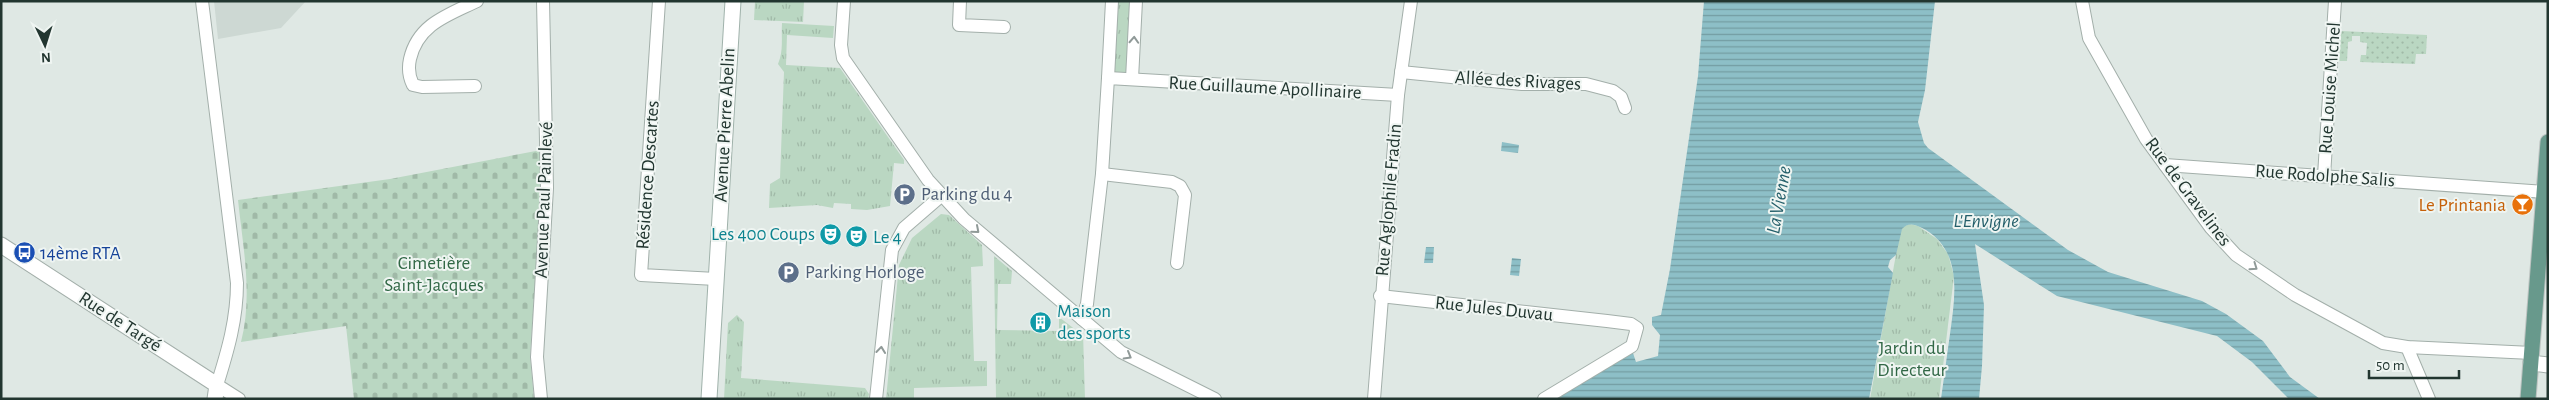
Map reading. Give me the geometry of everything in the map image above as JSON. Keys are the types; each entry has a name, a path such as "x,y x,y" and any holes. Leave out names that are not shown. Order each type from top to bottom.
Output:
{"main road":[{"name":"Avenue Pierre Abelin","path":"708,399 732,1"},
{"path":"2528,399 2548,142"},
{"name":"Rue de Targé","path":"1,245 216,392"},
{"path":"2531,358 2548,365"}],"street":[{"path":"202,1 237,283 237,312 233,334 216,392"},
{"path":"476,86 422,87 413,85 409,78 413,46 424,30 435,22 477,1"},
{"name":"Avenue Paul Painlevé","path":"541,399 537,357 547,188 544,1"},
{"name":"Résidence Descartes","path":"659,1 641,274 716,279"},
{"path":"844,1 841,52 847,65 941,196 988,241 1128,356 1215,399"},
{"path":"960,1 959,24 1004,27"},
{"path":"1082,319 1087,304 1102,174 1112,1"},
{"path":"1132,79 1136,1"},
{"name":"Rue Aglophile Fradin","path":"1374,399 1380,296 1398,96 1410,1"},
{"name":"Rue de Gravelines","path":"2082,1 2089,38 2146,139 2210,228 2236,255 2295,295 2383,343 2407,347 2531,358"},
{"name":"Rue Louise Michel","path":"2324,176 2335,1"},
{"name":"Allée des Rivages","path":"1401,72 1522,84 1586,84 1613,91 1621,97 1624,108"},
{"name":"Rue Guillaume Apollinaire","path":"1108,78 1398,96"},
{"name":"Rue Rodolphe Salis","path":"2165,165 2544,192"},
{"path":"1102,174 1172,182 1180,186 1185,196 1177,263"},
{"path":"876,399 892,250 904,228 941,196"},
{"name":"Rue Jules Duvau","path":"1380,296 1632,324 1637,328 1632,346 1544,399"},
{"path":"2407,347 2429,399"},
{"name":"Rue de Targé","path":"216,392 239,399"}],"shaded area":[{"path":"214,1 306,1 281,28 218,39"}],"green space":[{"path":"755,1 804,1 803,22 754,20"},
{"path":"1117,1 1132,1 1126,73 1114,72"},
{"path":"782,23 834,26 833,38 787,35 786,65 840,68 904,160 904,164 894,163 890,206 867,210 851,209 851,204 834,203 833,208 817,205 769,208 770,184 780,178 784,72 778,64 782,49"},
{"path":"2341,31 2427,35 2426,54 2416,54 2415,64 2360,62 2361,55 2366,55 2367,43 2360,42 2360,36 2352,36 2352,41 2348,42 2347,61 2339,61"},
{"name":"Cimetière Saint-Jacques","path":"541,150 542,182 530,356 534,399 354,399 346,326 241,342 245,325 247,289 238,200 390,179"},
{"path":"941,214 949,215 982,245 983,266 971,267 974,361 987,361 987,386 914,388 914,399 886,399 899,265 912,238"},
{"name":"Jardin du Directeur","path":"1910,224 1918,226 1937,239 1948,254 1954,276 1939,399 1870,399 1900,232 1904,226"},
{"path":"994,256 1012,271 1011,284 998,284 997,330 1059,331 1059,317 1081,334 1083,332 1085,399 996,399"},
{"path":"737,315 744,322 741,378 865,388 869,394 868,399 724,399 728,323"}],"water":[{"path":"1704,1 1935,1 1925,90 1918,122 1924,143 1928,148 2068,250 2108,272 2202,301 2226,314 2263,341 2290,377 2320,399 2289,399 2252,362 2217,336 2057,296 1975,244 1984,305 1979,399 1941,399 1954,305 1954,277 1946,251 1938,240 1926,230 1910,224 1902,229 1896,255 1890,260 1888,267 1893,273 1869,399 1553,399 1633,353 1636,362 1658,356 1660,335 1652,325 1652,317 1661,315 1670,269 1698,76"},
{"path":"1502,142 1519,145 1518,153 1501,151"},
{"path":"1426,247 1434,247 1433,263 1424,263"},
{"path":"1512,258 1521,259 1519,276 1510,275"}],"place":[{"name":"Parking du 4","path":"905,194"},
{"name":"Le Printania","path":"2522,205"},
{"name":"Les 400 Coups","path":"831,234"},
{"name":"Le 4","path":"857,237"},
{"name":"14ème RTA","path":"24,253"},
{"name":"Parking Horloge","path":"789,272"},
{"name":"Maison des sports","path":"1041,322"}],"water label":[{"name":"La Vienne","path":"1779,200"},
{"name":"L'Envigne","path":"1986,221"}]}
